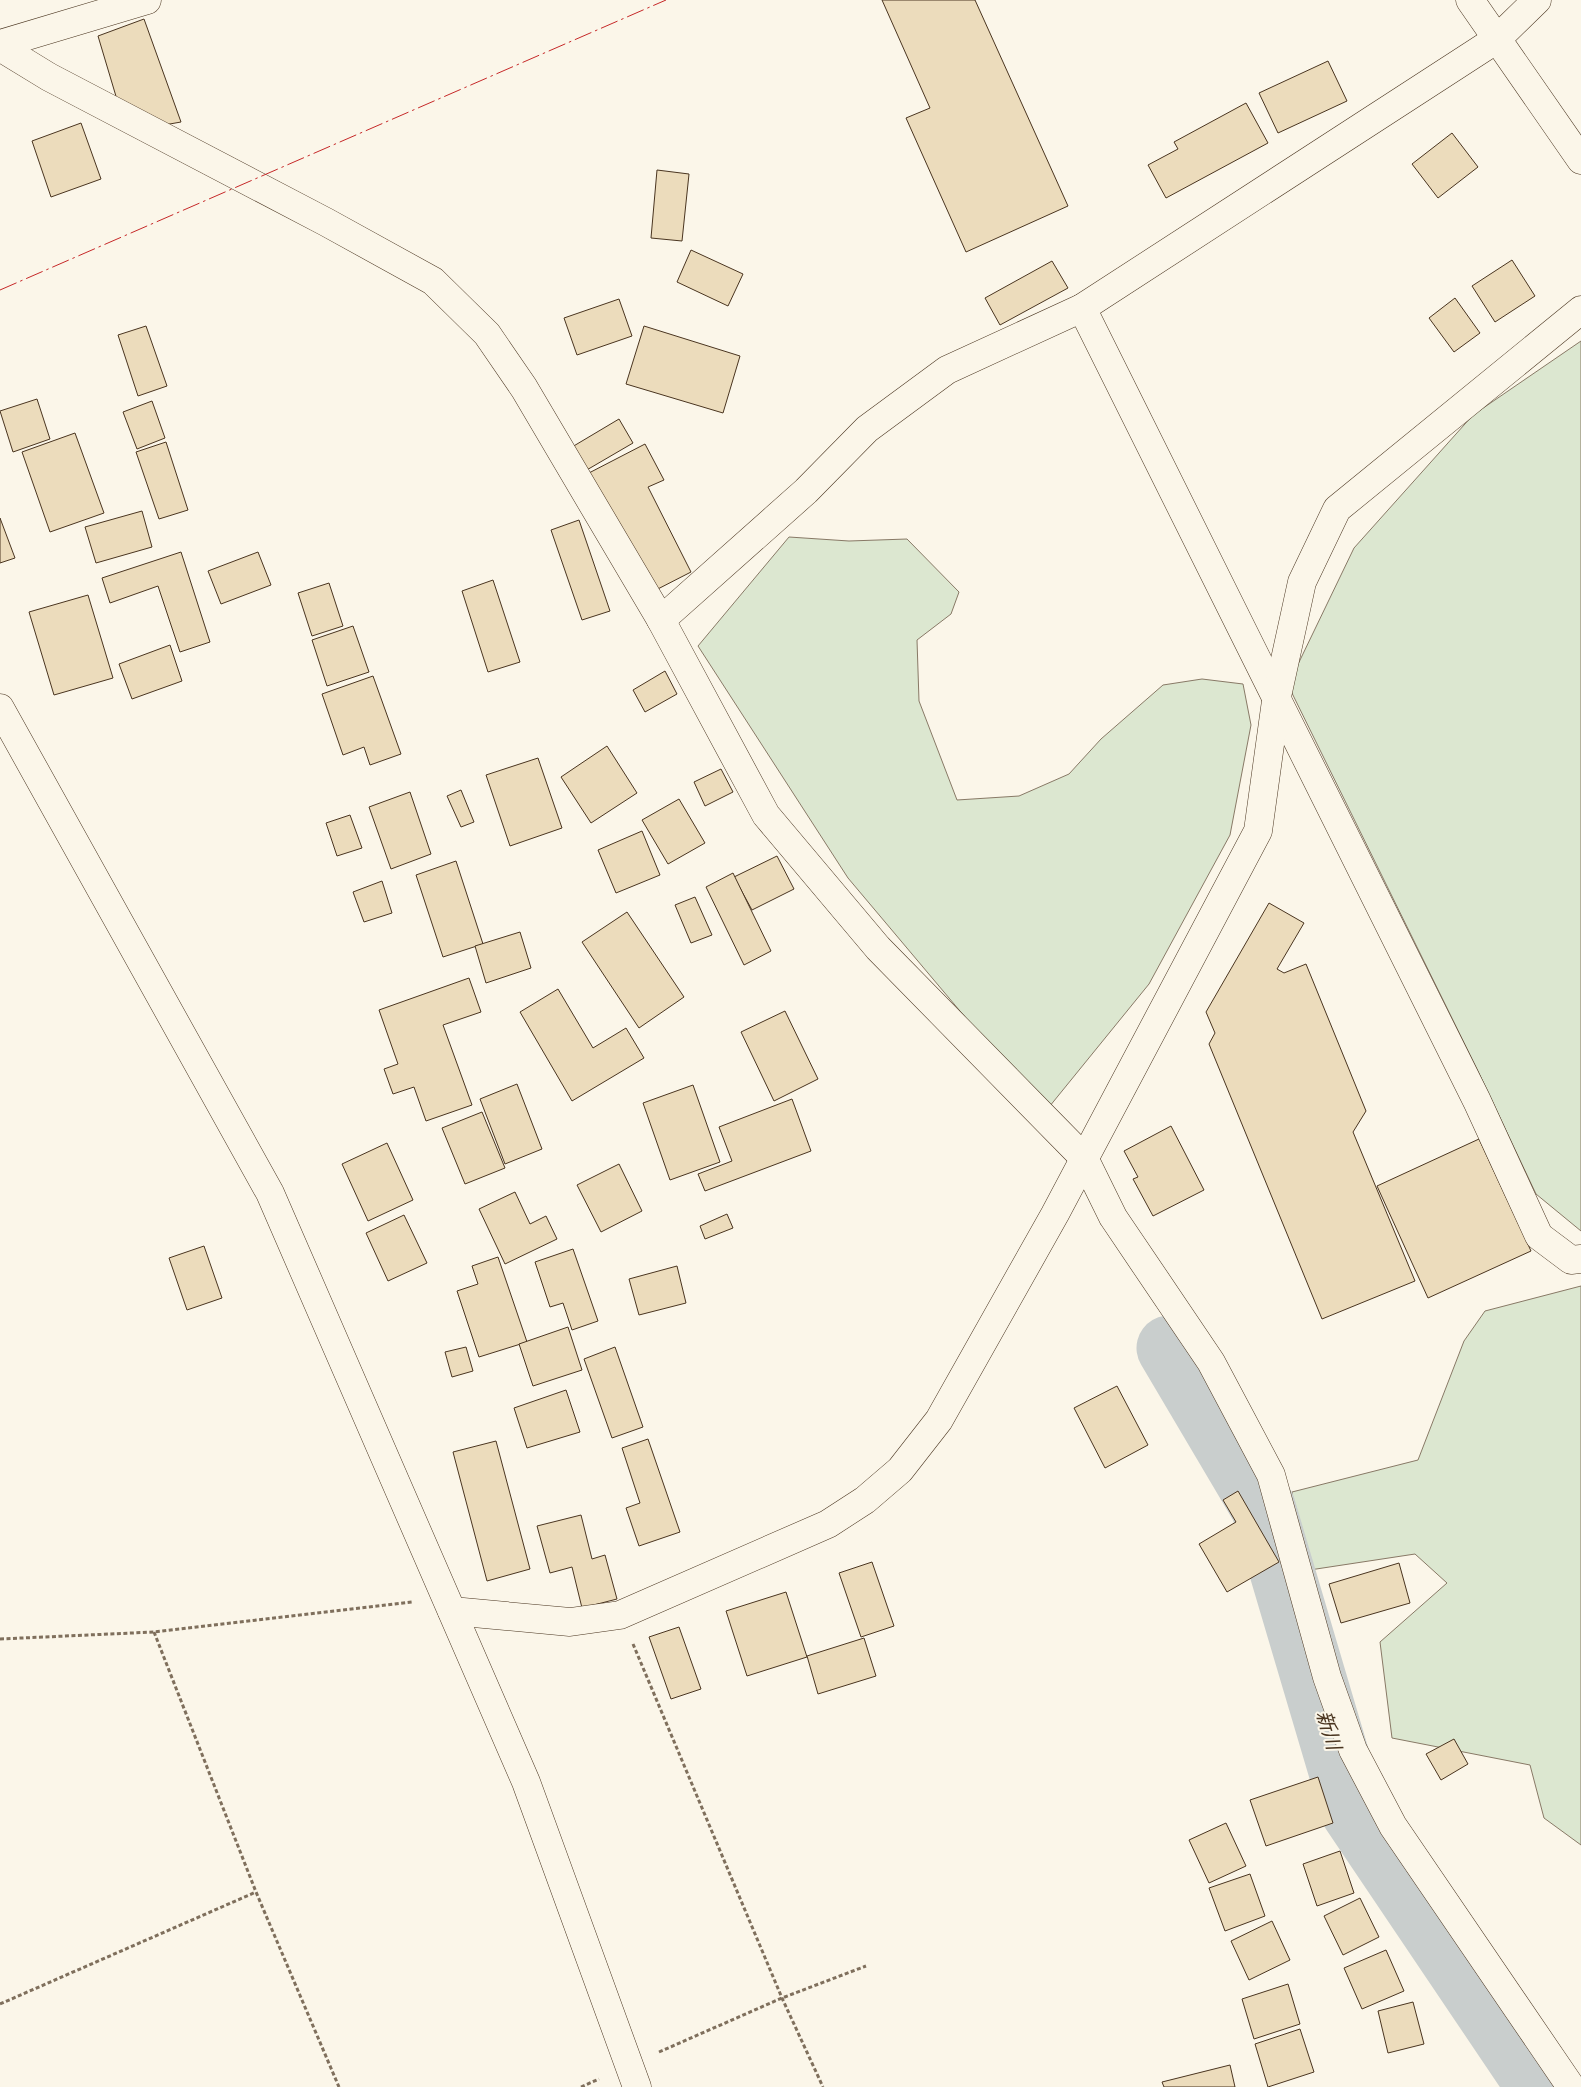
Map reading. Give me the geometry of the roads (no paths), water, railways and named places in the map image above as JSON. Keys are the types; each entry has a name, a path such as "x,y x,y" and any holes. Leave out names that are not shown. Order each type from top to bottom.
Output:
{"street":[{"path":"0,45 147,0"},
{"path":"1470,0 1581,160"},
{"path":"661,620 806,491 867,429 947,370 1082,308 1497,40 1537,0"},
{"path":"0,45 49,77 326,222 433,281 487,334 524,388 661,620 766,815 878,948 1084,1158 1113,1217 1212,1362 1271,1475 1327,1677 1353,1750 1393,1826 1570,2087"},
{"path":"1082,308 1276,701 1477,1101 1539,1236 1571,1260 1581,1259"},
{"path":"452,1611 570,1622 620,1615 828,1524 865,1500 900,1470 939,1420 1084,1158 1258,831 1276,701 1302,582 1337,509 1581,310"},
{"path":"0,708 270,1193 526,1782 633,2076"}],"waterway":[{"name":"新川","path":"1169,1348 1263,1507 1353,1811 1539,2087"}]}
